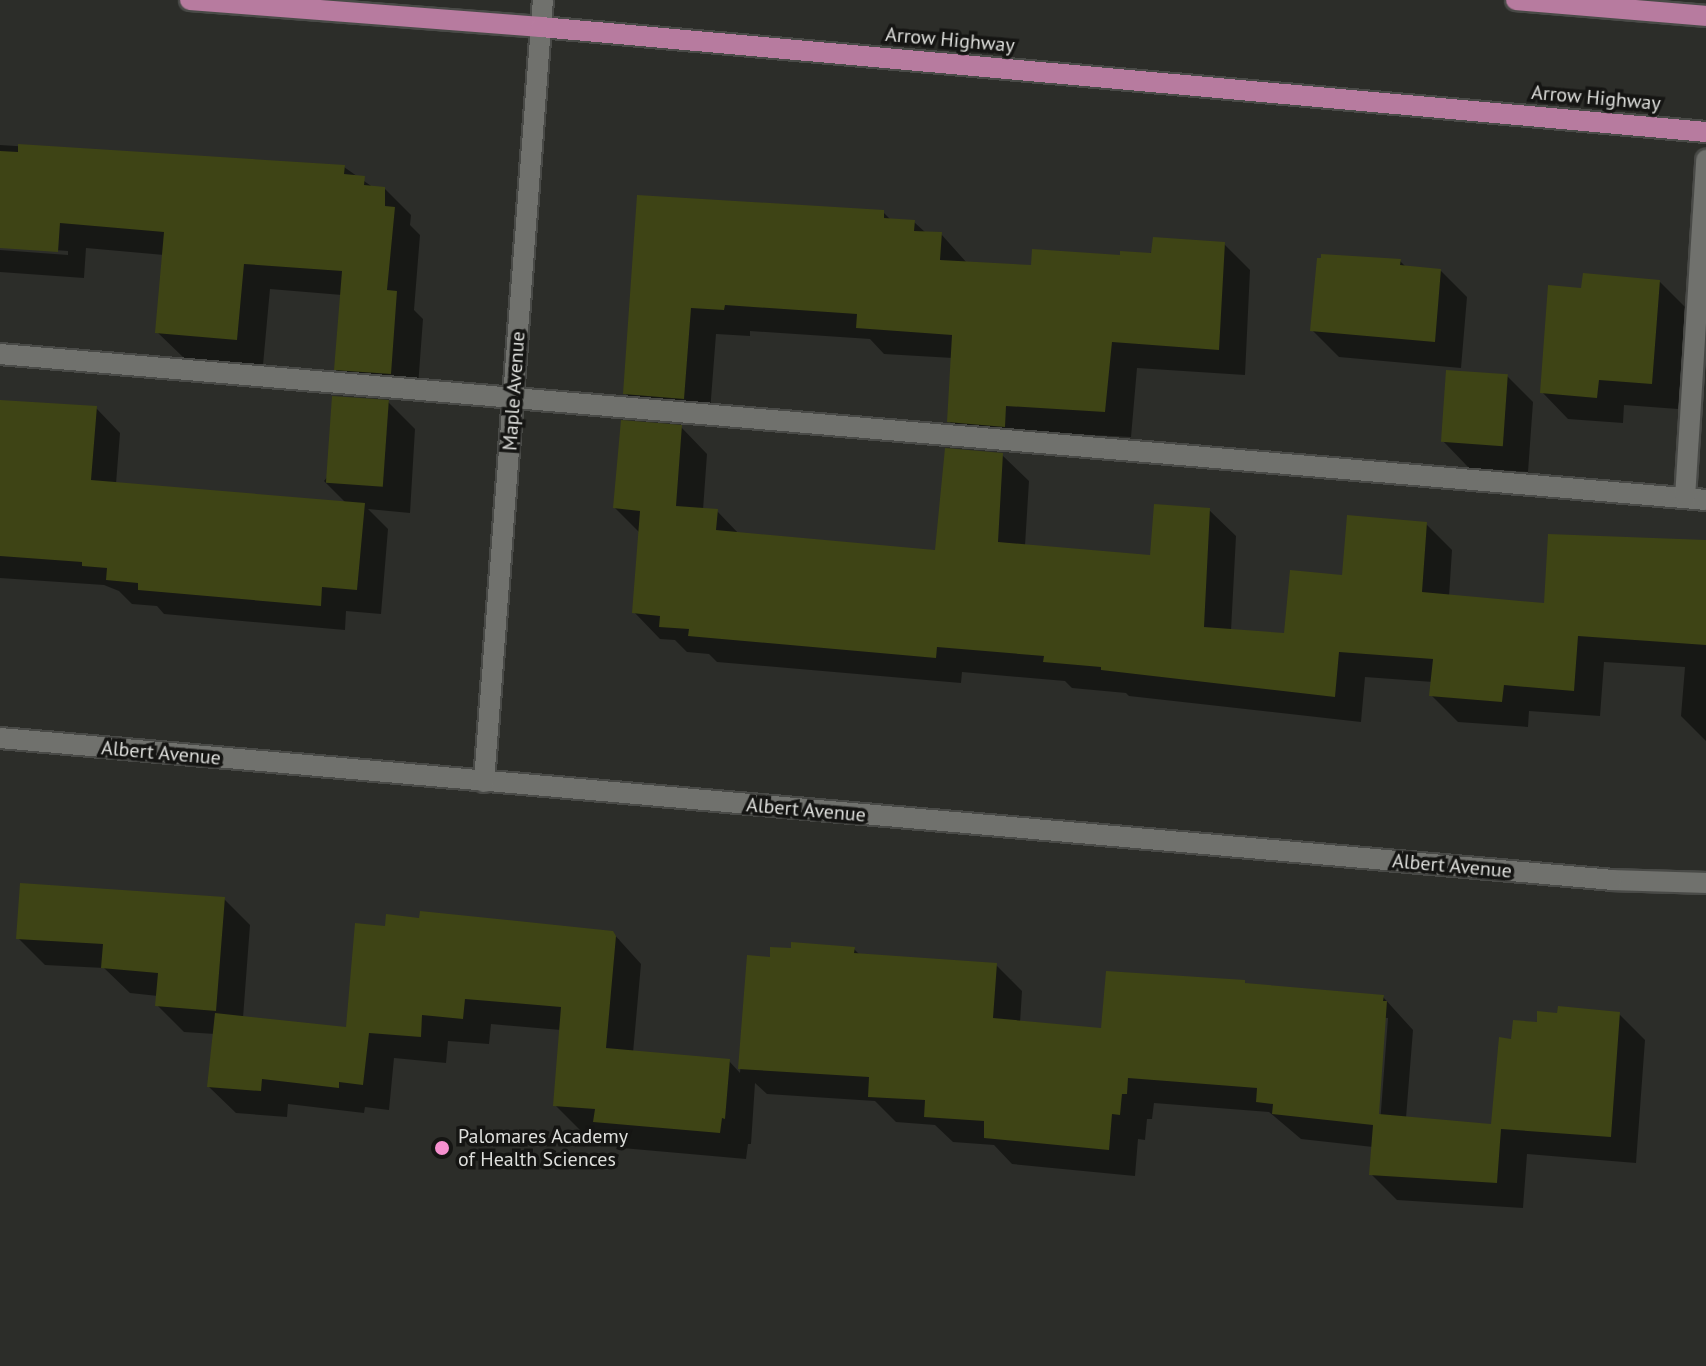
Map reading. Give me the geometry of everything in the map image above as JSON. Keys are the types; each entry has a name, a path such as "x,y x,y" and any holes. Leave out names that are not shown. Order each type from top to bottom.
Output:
{"main road":[{"name":"Arrow Highway","path":"190,0 541,27 1706,132"},
{"path":"1516,0 1706,16"}],"street":[{"name":"Maple Avenue","path":"484,782 543,0"},
{"path":"0,354 1696,499 1706,160"},
{"name":"Albert Avenue","path":"0,738 1612,880 1706,883"}],"building":[{"path":"18,144 345,165 344,174 365,176 364,185 385,187 385,206 395,207 387,290 397,291 391,374 334,370 342,271 244,264 237,340 155,333 164,232 60,223 58,252 0,248 0,151 18,152"},
{"path":"637,195 884,210 884,218 915,220 914,231 942,232 940,260 1031,265 1032,249 1120,255 1120,251 1151,253 1153,237 1225,242 1219,350 1112,342 1105,412 1006,406 1005,427 947,422 952,335 856,328 857,314 725,305 724,310 691,308 684,399 623,394"},
{"path":"1321,254 1401,259 1400,265 1441,269 1435,342 1310,331 1317,258 1321,258"},
{"path":"1583,273 1660,280 1652,384 1599,380 1597,398 1540,393 1548,285 1581,288"},
{"path":"1446,370 1508,374 1503,446 1441,442"},
{"path":"332,396 389,400 383,487 326,483"},
{"path":"0,400 97,406 91,480 365,503 357,590 322,587 321,606 138,590 138,583 106,580 107,568 82,566 82,562 0,556"},
{"path":"621,420 682,425 676,506 718,509 716,530 935,550 945,448 1003,453 998,542 1150,555 1154,504 1210,508 1204,627 1284,633 1290,570 1342,575 1347,515 1427,522 1422,592 1544,603 1548,534 1706,540 1706,645 1578,636 1574,691 1504,685 1502,702 1429,696 1433,659 1339,652 1335,697 1043,662 1044,656 937,647 936,658 688,636 689,629 659,627 660,616 632,613 640,511 613,508"},
{"path":"20,883 225,897 216,1011 155,1006 158,973 101,968 103,944 16,939"},
{"path":"420,911 613,931 616,936 606,1048 730,1059 725,1119 722,1118 720,1133 593,1122 595,1109 553,1106 561,1007 465,999 463,1019 422,1015 421,1037 369,1033 363,1085 339,1082 339,1088 262,1079 261,1091 207,1087 215,1013 346,1027 355,923 385,926 386,914 419,918"},
{"path":"791,942 855,947 854,953 997,963 993,1018 1101,1028 1106,971 1245,980 1245,983 1384,995 1383,1001 1387,1001 1379,1114 1491,1124 1499,1037 1511,1039 1513,1020 1537,1022 1537,1011 1557,1013 1558,1006 1620,1012 1611,1137 1501,1129 1497,1183 1369,1175 1373,1125 1272,1114 1273,1104 1256,1102 1257,1088 1128,1078 1127,1094 1122,1094 1120,1115 1112,1114 1109,1150 984,1138 984,1121 924,1117 925,1100 868,1097 869,1077 738,1069 747,955 770,957 770,947 791,948"}],"place":[{"name":"Palomares Academy of Health Sciences","path":"442,1148"}]}
